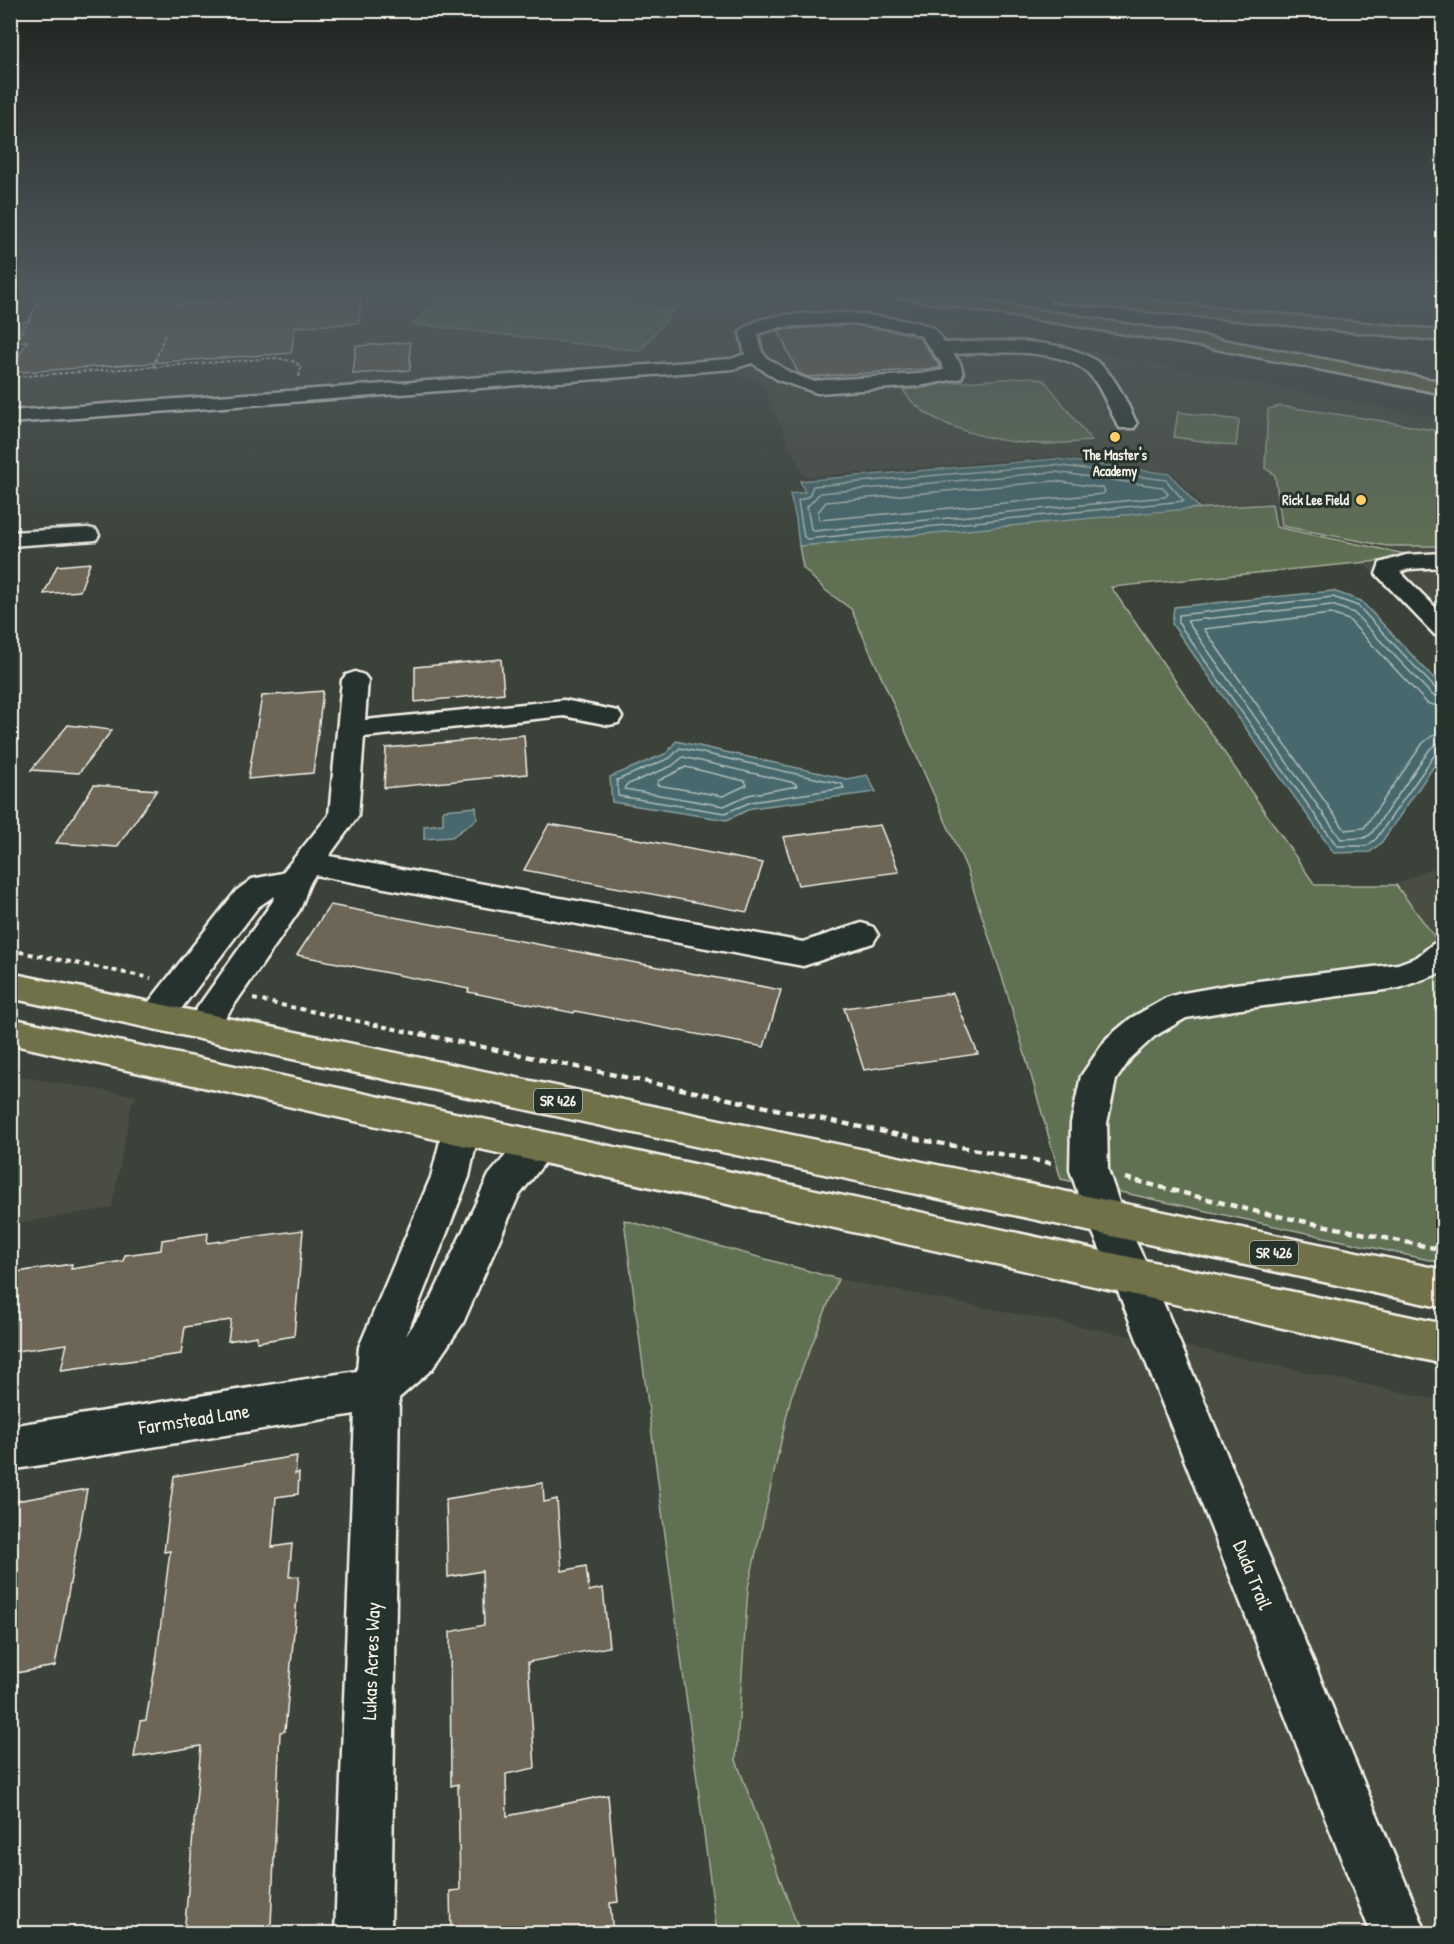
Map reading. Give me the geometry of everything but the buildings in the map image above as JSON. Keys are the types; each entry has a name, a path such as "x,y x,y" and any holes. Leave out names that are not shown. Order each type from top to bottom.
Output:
{"main road":[{"path":"1416,383 1443,388"},
{"name":"SR 426","path":"10,985 1443,1289"},
{"path":"60,1041 153,1037 202,1025"},
{"path":"10,1031 1443,1344"}],"street":[{"path":"10,417 478,383"},
{"path":"796,383 817,387 879,383"},
{"path":"1105,383 1127,424"},
{"path":"10,539 88,535"},
{"path":"1443,560 1406,562 1388,568 1388,574 1443,630"},
{"path":"202,1025 288,903 300,873 343,816 355,680"},
{"path":"351,730 564,708 609,717"},
{"path":"157,1016 247,899 263,887 300,873 803,954 862,935"},
{"path":"239,910 278,918"},
{"name":"Duda Trail","path":"1399,1934 1132,1276 1105,1216 1089,1170 1089,1123 1099,1076 1119,1048 1143,1027 1178,1007 1234,997 1399,976 1429,966 1443,952"},
{"name":"Lukas Acres Way","path":"363,1934 380,1347 450,1176 460,1129"},
{"path":"378,1389 417,1355 448,1309 503,1186 536,1146"},
{"path":"407,1281 456,1292"},
{"name":"Farmstead Lane","path":"10,1448 378,1389"}],"path":[{"path":"10,951 155,979"},
{"path":"245,997 927,1141 1050,1163"},
{"path":"1122,1177 1258,1212 1443,1250"}],"shaded area":[{"path":"11,383 482,383 11,417"},
{"path":"761,383 1254,383 1443,419 1443,553 1421,555 1278,526 1274,502 1203,507 1173,473 1052,456 804,477"},
{"path":"1443,555 1443,647 1364,564"},
{"path":"1443,849 1443,948 1396,885 1435,866"},
{"path":"11,1075 137,1096 132,1103 112,1208 11,1224"},
{"path":"838,1279 1136,1337 1372,1933 800,1933 736,1760 748,1589 791,1397"},
{"path":"1180,1345 1443,1401 1443,1933 1426,1933"}],"green space":[{"path":"946,383 1046,383 1092,441 1024,443 965,431 928,414 903,390"},
{"name":"Rick Lee Field","path":"1280,406 1443,432 1443,546 1387,546 1282,526 1275,475 1265,468 1268,409"},
{"path":"1178,412 1239,420 1236,446 1174,437"},
{"path":"1272,504 1276,527 1420,557 1111,587 1315,885 1396,885 1443,948 1443,1263 1061,1179 1006,989 966,867 851,609 825,590 803,568 799,546 1158,511"},
{"path":"624,1220 838,1279 791,1397 748,1588 736,1760 800,1933 717,1933"}],"water":[{"path":"1056,459 1170,474 1199,508 799,546 790,494 805,492 800,481"},
{"path":"1333,591 1361,601 1443,688 1443,753 1381,843 1370,852 1334,853 1172,624 1174,607"},
{"path":"676,741 847,779 867,775 876,792 752,808 727,820 612,802 610,777 667,753"},
{"path":"476,807 477,819 452,837 424,839 424,826 443,824 443,810"}],"place":[{"name":"The Master's Academy","path":"1115,437"},
{"name":"Rick Lee Field","path":"1361,500"}]}
